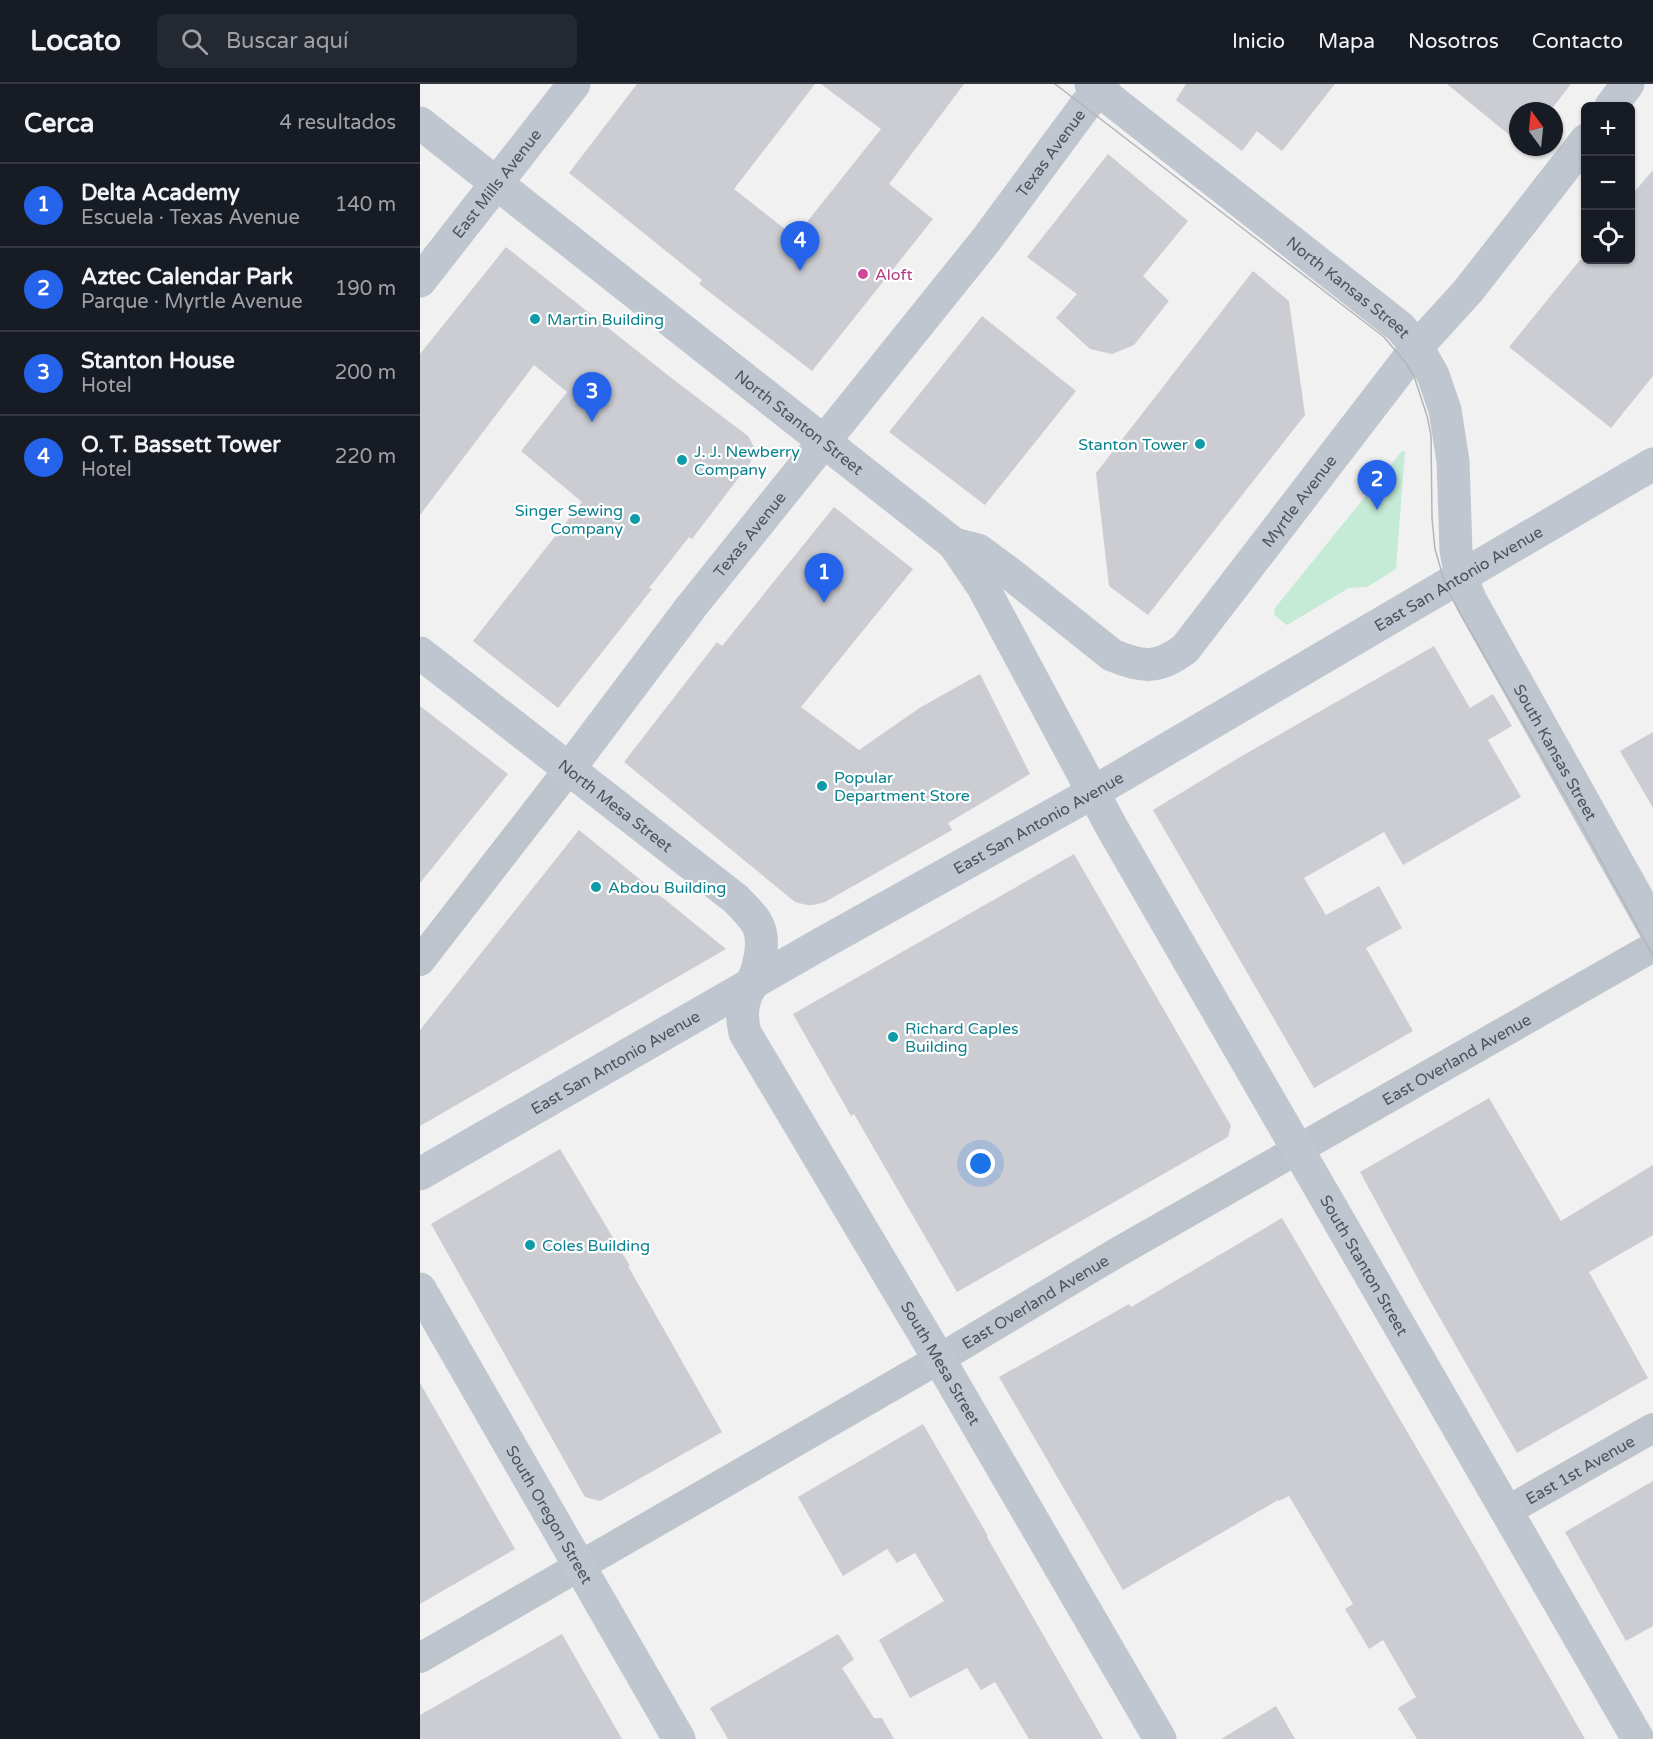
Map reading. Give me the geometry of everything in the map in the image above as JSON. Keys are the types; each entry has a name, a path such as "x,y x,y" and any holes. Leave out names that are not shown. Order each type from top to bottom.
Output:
{"street":[{"name":"East Mills Avenue","path":"420,281 574,84"},
{"path":"1614,102 1629,84"},
{"name":"North Kansas Street","path":"1097,86 1126,113 1400,327 1417,347 1433,375 1445,410 1453,461 1456,551 1461,577"},
{"name":"Texas Avenue","path":"420,961 691,607 986,240 1097,86"},
{"name":"North Stanton Street","path":"420,123 954,544 983,586 1092,793"},
{"name":"Myrtle Avenue","path":"954,544 978,550 1113,655 1141,664 1160,663 1172,658 1185,649 1417,347 1468,291 1581,146"},
{"name":"East San Antonio Avenue","path":"420,1174 753,983 1092,793 1653,464"},
{"name":"South Kansas Street","path":"1461,577 1478,615 1653,926"},
{"name":"North Mesa Street","path":"420,653 736,898 759,929 761,945 759,964 753,983"},
{"name":"South Stanton Street","path":"1092,793 1638,1739"},
{"name":"East Overland Avenue","path":"420,1658 939,1359 1118,1252 1653,947"},
{"name":"South Mesa Street","path":"753,983 746,996 743,1009 742,1021 745,1033 939,1359 1160,1739"},
{"name":"South Oregon Street","path":"420,1289 679,1739"},
{"name":"East 1st Avenue","path":"1507,1511 1653,1428"}],"green space":[{"path":"1402,451 1405,451 1396,569 1367,587 1349,588 1287,625 1274,615 1275,608"}],"building":[{"path":"637,84 815,84 734,189 795,237 881,129 821,84 964,84 889,184 933,219 812,371 699,284 702,280 569,173"},
{"path":"1186,84 1335,84 1282,151 1257,131 1242,151 1176,100"},
{"path":"1447,84 1571,84 1557,102 1509,102 1509,135"},
{"path":"1108,154 1188,221 1143,276 1169,301 1134,345 1112,354 1090,349 1056,318 1077,294 1027,257"},
{"path":"1653,170 1653,376 1611,428 1509,347 1580,260 1581,264 1635,264 1635,191"},
{"path":"506,247 748,436 754,447 750,463 692,539 689,537 649,588 652,589 558,708 473,641 582,502 521,451 567,392 534,365 420,515 420,354"},
{"name":"Stanton Tower","path":"1253,271 1289,301 1305,415 1148,615 1109,586 1096,473"},
{"path":"982,316 1076,391 985,505 889,432"},
{"path":"834,507 913,569 801,707 859,750 921,707 980,674 1030,774 948,823 952,830 825,902 807,905 795,902 624,762 717,642 722,646"},
{"path":"1434,646 1470,708 1493,694 1512,726 1488,740 1521,797 1403,865 1384,832 1304,878 1326,915 1379,886 1402,928 1366,948 1413,1031 1314,1088 1153,810 1235,760"},
{"path":"420,706 508,774 420,883"},
{"path":"1653,732 1653,808 1620,751"},
{"path":"579,830 726,949 420,1126 420,1030"},
{"path":"1074,854 1231,1126 1228,1137 957,1292 854,1114 851,1116 793,1014"},
{"path":"1489,1098 1561,1221 1653,1165 1653,1235 1589,1272 1648,1378 1517,1453 1360,1172"},
{"path":"560,1149 630,1266 628,1266 722,1432 600,1501 585,1497 431,1224"},
{"path":"1282,1218 1585,1739 1417,1739 1398,1708 1416,1697 1383,1640 1369,1649 1345,1609 1353,1604 1289,1496 1278,1500 1123,1590 999,1377 1129,1304 1131,1307"},
{"path":"420,1383 515,1549 420,1604"},
{"path":"923,1424 1103,1739 1029,1739 995,1682 981,1690 967,1668 910,1698 879,1640 944,1601 915,1553 897,1563 887,1549 843,1576 798,1497"},
{"path":"1653,1481 1653,1626 1626,1641 1565,1532"},
{"path":"562,1634 622,1739 420,1739 420,1715"},
{"path":"838,1634 854,1659 842,1668 874,1718 882,1718 894,1739 728,1739 710,1708"},
{"path":"1276,1706 1295,1739 1221,1739"}],"tram line":[{"path":"1055,84 1384,337 1405,362 1414,376 1431,435 1432,518 1435,549 1446,587 1576,815 1653,956"}],"place":[{"name":"O. T. Bassett Tower","path":"800,271"},
{"name":"Aloft","path":"863,274"},
{"name":"Martin Building","path":"535,319"},
{"name":"Stanton House","path":"592,422"},
{"name":"Stanton Tower","path":"1200,444"},
{"name":"J. J. Newberry Company","path":"682,460"},
{"name":"Aztec Calendar Park","path":"1377,510"},
{"name":"Singer Sewing Company","path":"635,519"},
{"name":"Delta Academy","path":"824,603"},
{"name":"Popular Department Store","path":"822,786"},
{"name":"Abdou Building","path":"596,887"},
{"name":"Richard Caples Building","path":"893,1037"},
{"name":"Coles Building","path":"530,1245"}]}
